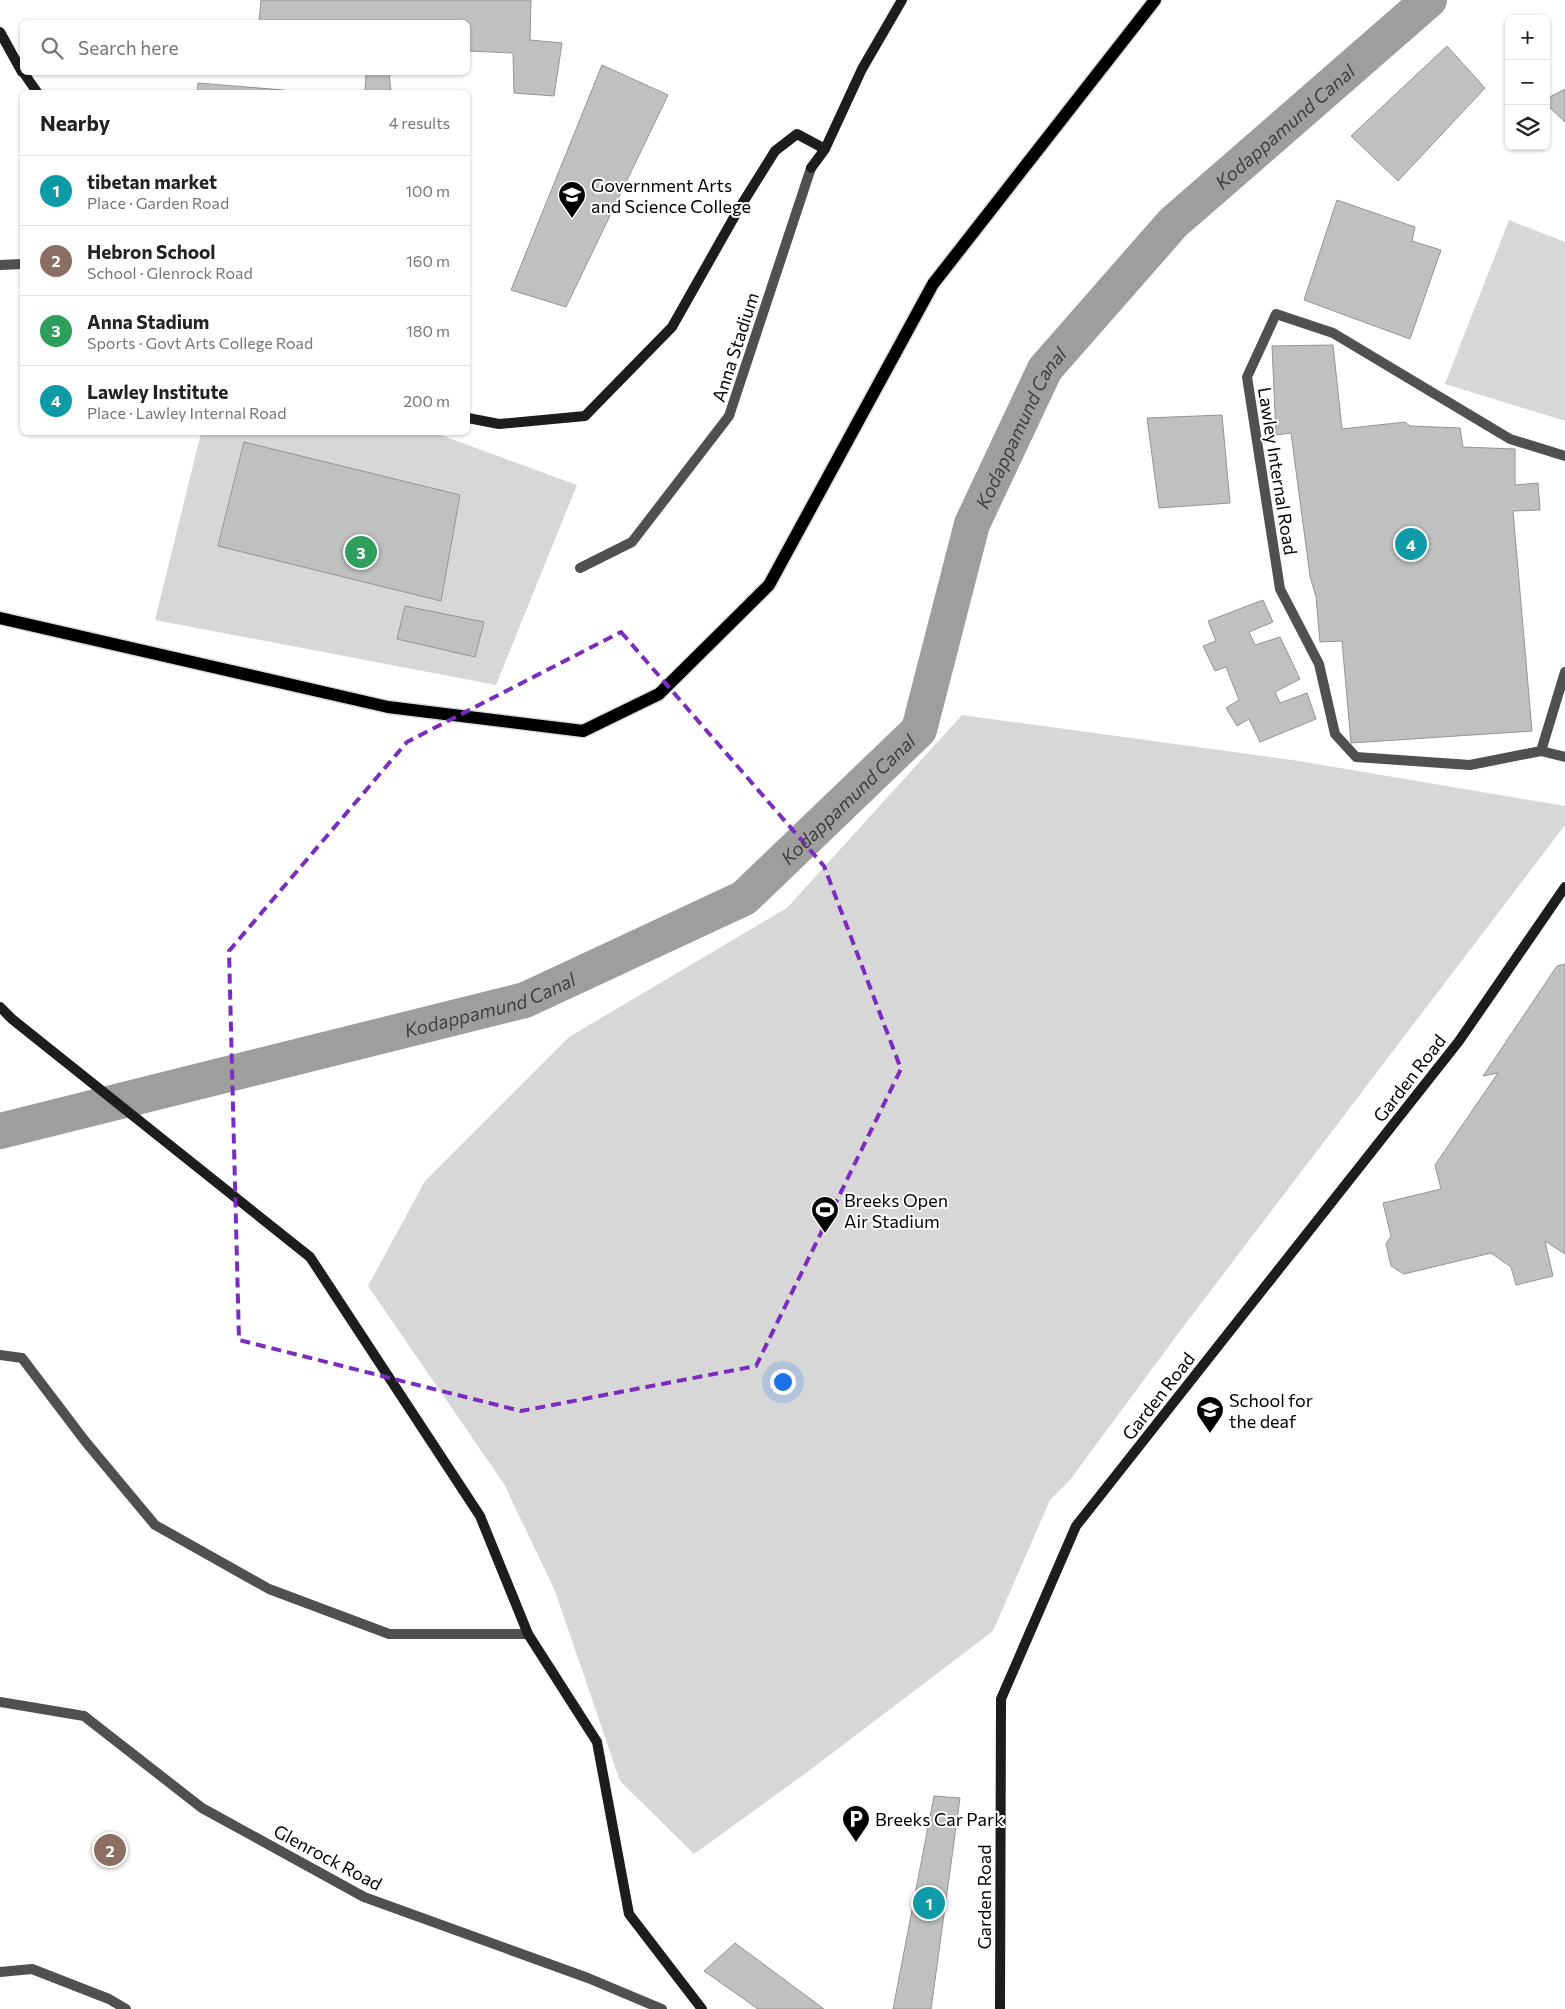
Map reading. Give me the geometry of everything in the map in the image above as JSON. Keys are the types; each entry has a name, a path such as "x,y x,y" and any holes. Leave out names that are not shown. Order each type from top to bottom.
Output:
{"main road":[{"path":"0,618 388,707 583,731 659,694 769,585 933,284 1155,0"}],"street":[{"path":"470,418 499,424 584,416 672,327 737,212 775,151 796,134 825,149 862,69 902,0"},
{"path":"0,32 20,67"},
{"path":"25,75 36,90"},
{"name":"Anna Stadium","path":"580,568 632,542 729,416 811,168 825,149"},
{"path":"0,265 20,264"},
{"name":"Lawley Internal Road","path":"1541,751 1470,765 1356,757 1336,734 1319,664 1280,589 1247,377 1276,314 1333,333 1510,439 1565,456"},
{"path":"1565,672 1541,751 1565,757"},
{"name":"Garden Road","path":"1000,2009 1001,1699 1076,1526 1459,1041 1565,887"},
{"path":"0,1007 12,1020 310,1257 480,1516 528,1634 597,1742 629,1914 702,2009"},
{"path":"0,1355 22,1358 85,1441 155,1525 269,1589 389,1634 528,1634"},
{"name":"Glenrock Road","path":"0,1702 84,1716 202,1808 364,1897 588,1978 662,2009"},
{"path":"0,1972 32,1968 109,1999 126,2009"}],"highlighted area":[{"path":"621,632 824,866 901,1069 756,1366 521,1411 239,1340 229,951 407,742"}],"shaded area":[{"path":"1509,220 1565,242 1565,421 1445,384"},
{"path":"201,435 440,435 577,485 496,685 155,620"},
{"name":"Breeks Open Air Stadium","path":"962,715 1299,761 1565,806 1565,825 1180,1331 1070,1480 1050,1500 993,1631 806,1773 694,1854 620,1781 555,1591 504,1484 368,1286 425,1181 569,1037 787,908"}],"building":[{"path":"261,0 531,0 530,40 562,43 554,96 514,93 513,53 470,51 470,20 259,20"},
{"path":"1447,46 1485,88 1398,181 1351,136"},
{"path":"602,65 668,95 566,307 511,290"},
{"path":"366,75 389,75 391,90 365,90"},
{"path":"198,83 283,90 197,90"},
{"path":"1565,89 1565,122 1550,108 1550,97"},
{"path":"1337,200 1415,227 1412,241 1441,250 1410,339 1304,300"},
{"path":"1333,345 1342,429 1405,422 1410,426 1460,428 1463,447 1515,449 1515,485 1538,483 1540,510 1513,511 1532,731 1351,743 1342,641 1320,642 1316,597 1310,576 1291,433 1276,435 1272,346"},
{"path":"1222,415 1230,503 1159,508 1147,418"},
{"path":"244,442 460,495 441,601 218,546"},
{"path":"1263,600 1273,622 1249,632 1255,645 1280,637 1300,679 1275,692 1280,703 1307,693 1316,719 1260,742 1249,719 1237,726 1226,708 1239,700 1226,667 1215,671 1203,646 1216,641 1208,621"},
{"path":"405,606 484,622 475,657 397,639"},
{"path":"1565,964 1565,1254 1545,1241 1553,1276 1516,1285 1511,1267 1491,1253 1404,1274 1391,1266 1386,1244 1391,1236 1383,1203 1441,1189 1435,1165 1498,1073 1483,1076 1557,966"},
{"path":"934,1796 960,1798 931,2009 893,2009"},
{"path":"735,1943 824,2009 758,2009 704,1971"}],"waterway":[{"name":"Kodappamund Canal","path":"0,1131 525,1000 744,898 919,730 972,524 1045,369 1173,223 1429,0"}],"place":[{"name":"Government Arts and Science College","path":"572,219"},
{"name":"Lawley Institute","path":"1411,544"},
{"name":"Anna Stadium","path":"361,552"},
{"name":"Breeks Open Air Stadium","path":"825,1234"},
{"name":"School for the deaf","path":"1210,1434"},
{"name":"Breeks Car Park","path":"856,1843"},
{"name":"Hebron School","path":"110,1850"},
{"name":"tibetan market","path":"929,1903"}]}
